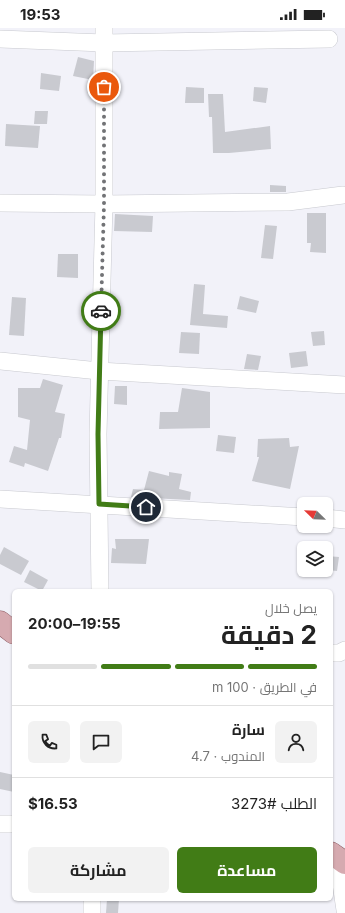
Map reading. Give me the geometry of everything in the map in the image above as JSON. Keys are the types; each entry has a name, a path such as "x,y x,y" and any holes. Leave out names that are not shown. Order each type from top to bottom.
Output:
{"main road":[{"path":"0,622 12,631"}],"street":[{"path":"0,39 104,35 329,39"},
{"path":"100,589 99,504 100,371 104,204 104,35"},
{"path":"0,202 104,204 288,202 343,195"},
{"path":"0,362 100,371 345,384"},
{"path":"0,499 297,517"},
{"path":"333,519 345,520"},
{"path":"333,653 345,650"},
{"path":"0,824 12,824"},
{"path":"338,858 345,910"},
{"path":"92,901 92,913"}],"building":[{"path":"78,57 94,61 93,80 73,76"},
{"path":"41,73 61,76 59,91 40,89"},
{"path":"186,87 204,88 204,103 185,103"},
{"path":"254,87 268,88 266,103 253,101"},
{"path":"208,94 223,94 225,132 270,126 271,149 213,153 212,117 209,117"},
{"path":"35,111 48,111 47,124 34,124"},
{"path":"6,124 40,126 38,148 5,146"},
{"path":"270,185 286,186 286,192 270,192"},
{"path":"307,213 326,213 326,253 310,252 311,243 307,243"},
{"path":"115,214 153,216 152,232 114,231"},
{"path":"265,225 277,226 273,259 261,258"},
{"path":"58,254 78,254 78,278 57,277"},
{"path":"194,284 205,285 203,314 228,316 227,328 190,325"},
{"path":"240,296 259,301 256,313 237,309"},
{"path":"12,297 26,298 24,336 9,335"},
{"path":"324,331 325,345 313,346 311,332"},
{"path":"181,332 200,333 199,354 179,353"},
{"path":"306,351 308,366 291,368 289,353"},
{"path":"247,354 261,356 258,370 244,369"},
{"path":"43,379 63,385 55,412 65,414 61,438 59,438 48,471 25,463 24,467 9,462 14,446 27,450 30,420 18,417 18,388 40,388"},
{"path":"115,386 127,386 127,405 114,404"},
{"path":"182,388 210,392 210,428 159,429 160,412 178,412"},
{"path":"218,435 236,437 234,453 216,451"},
{"path":"289,438 290,447 299,446 290,489 252,481 259,457 257,457 258,439"},
{"path":"149,471 169,476 169,472 182,474 179,489 191,492 190,500 131,497 133,489 144,490"},
{"path":"115,539 149,539 146,564 111,563 112,548 116,549"},
{"path":"4,547 29,561 21,575 0,564 0,555"},
{"path":"333,556 339,557 337,571 333,571"},
{"path":"30,570 48,580 43,589 38,589 24,582"},
{"path":"0,772 12,775 12,792 0,789"},
{"path":"107,901 119,901 118,913 106,913"}],"way so far":[{"path":"101,311 104,204 104,87"}],"route":[{"path":"101,311 98,434 99,504 146,507"}]}
